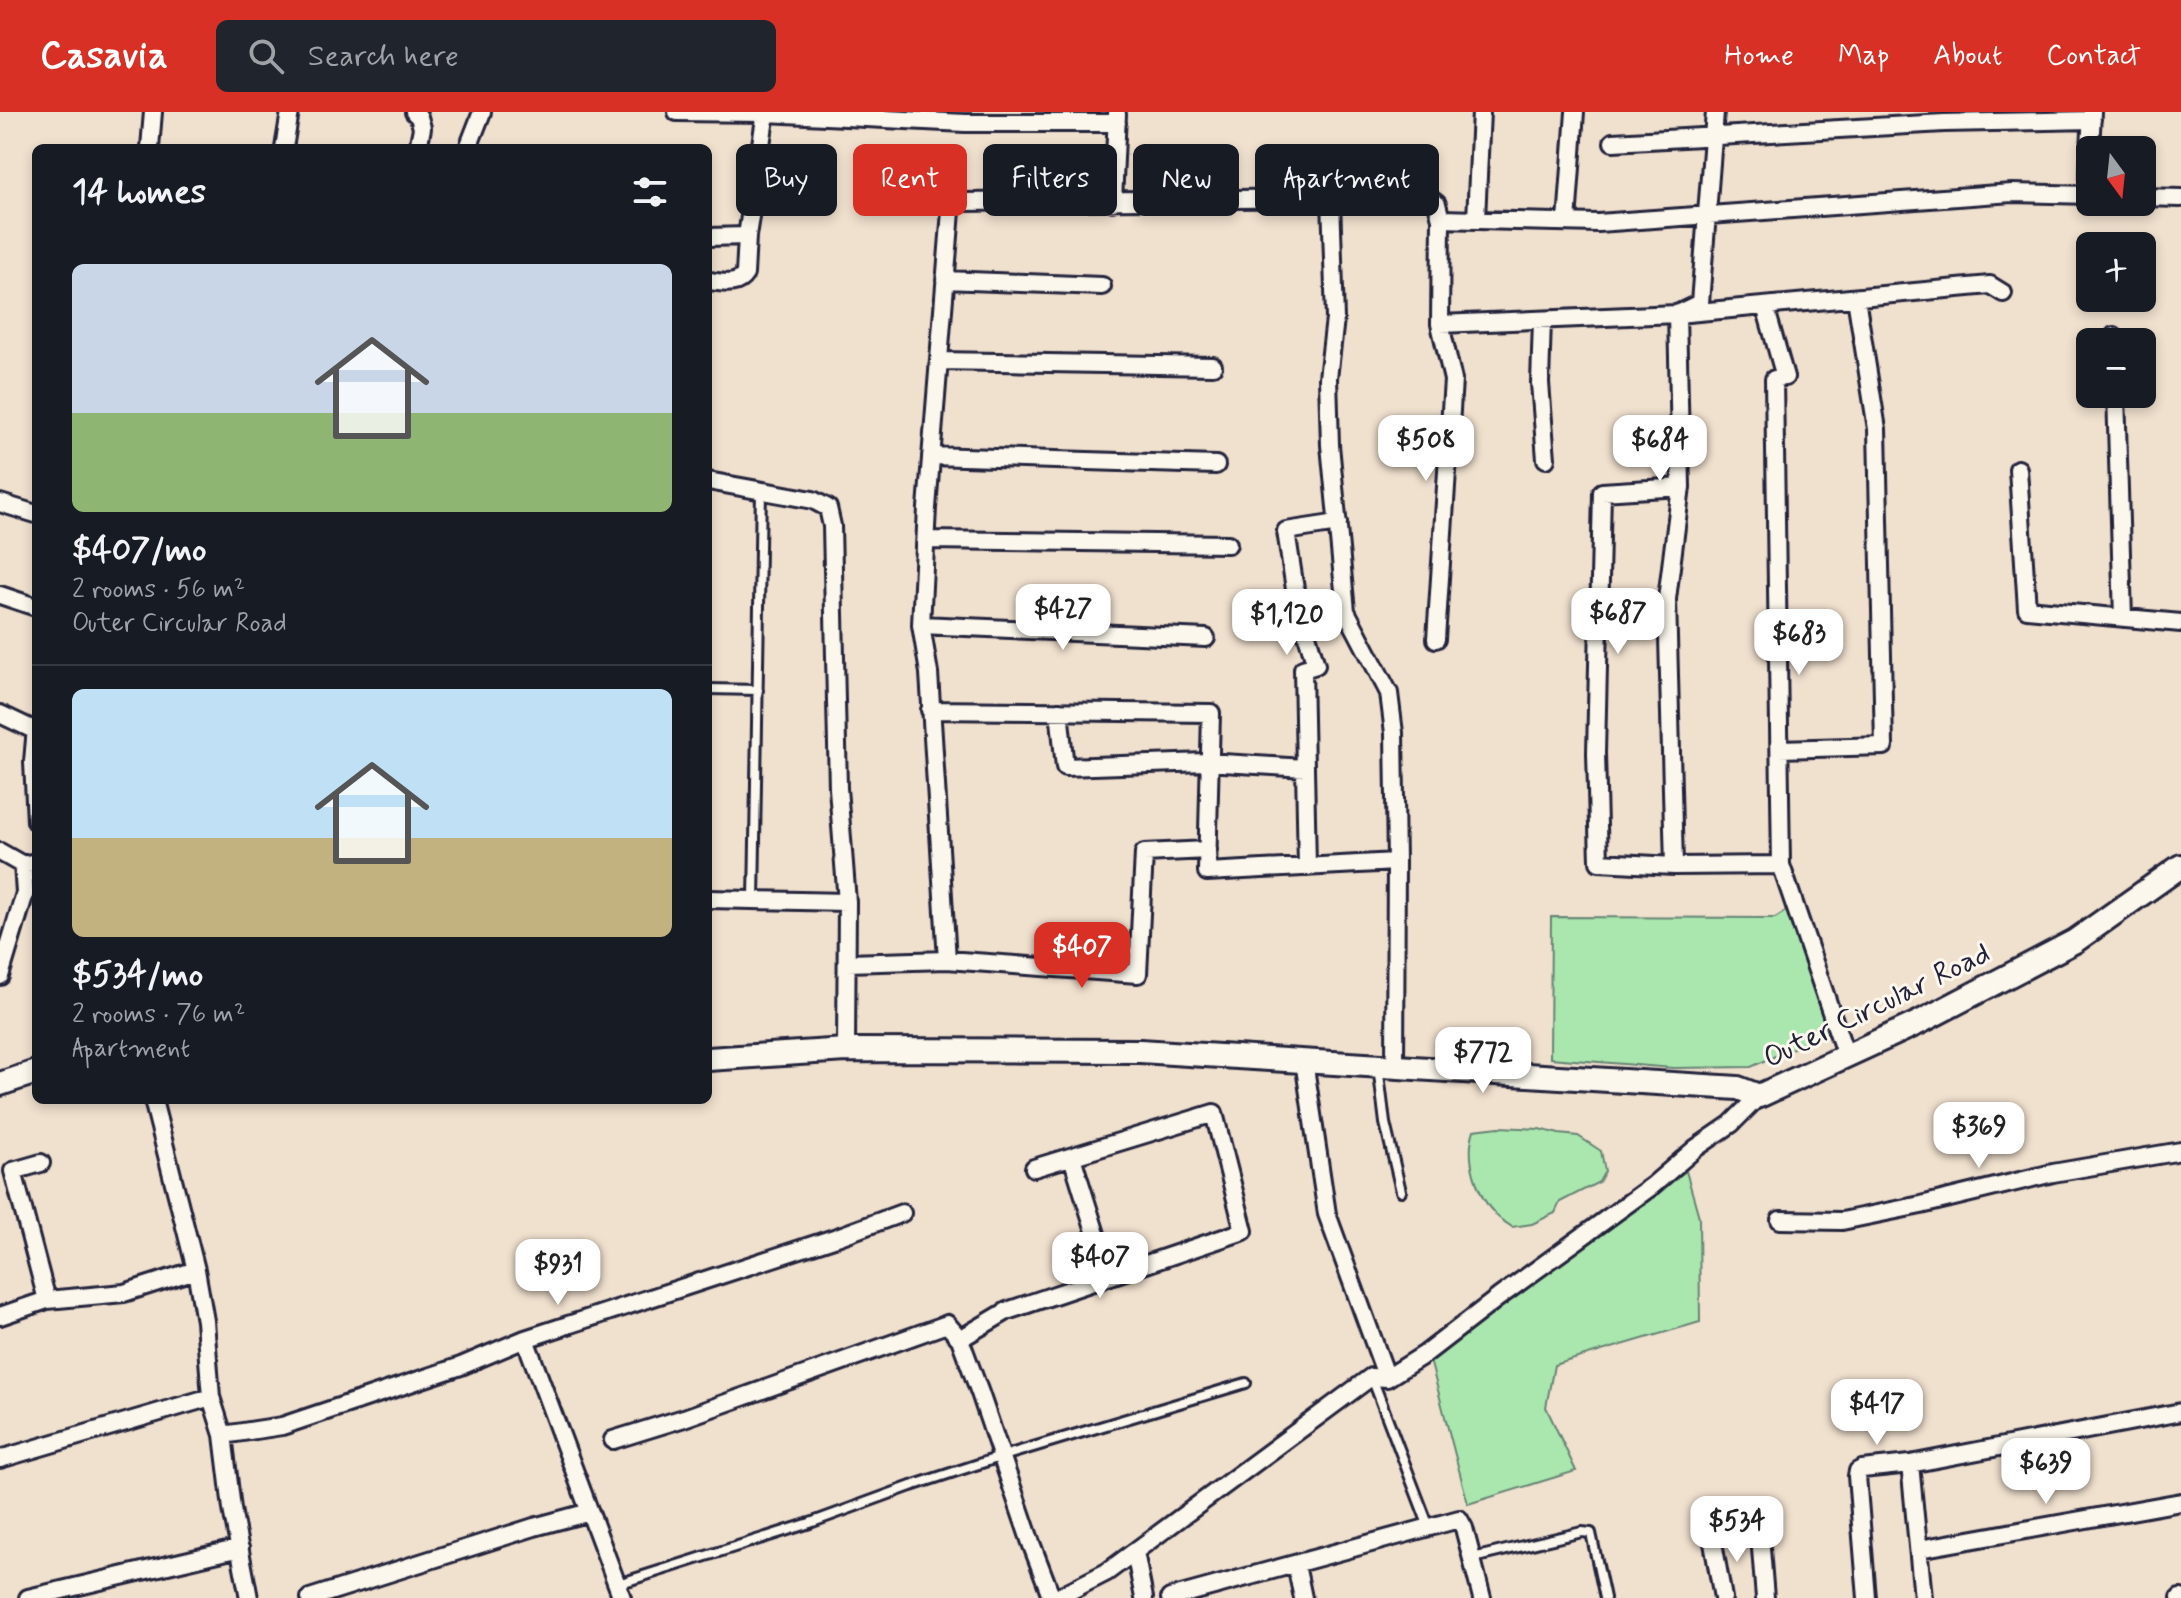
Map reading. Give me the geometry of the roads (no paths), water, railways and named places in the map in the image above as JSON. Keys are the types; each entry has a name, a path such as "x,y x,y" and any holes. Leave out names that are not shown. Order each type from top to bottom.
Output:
{"main road":[{"name":"Outer Circular Road","path":"712,1059 846,1050 1140,1051 1738,1088 1759,1096 1920,1022 2075,941 2181,866"},
{"path":"0,1084 32,1073"}],"street":[{"path":"150,144 153,112"},
{"path":"285,144 290,112"},
{"path":"414,112 422,128 419,144"},
{"path":"470,144 482,112"},
{"path":"677,112 965,123 1117,117 1116,144"},
{"path":"1476,219 1481,112"},
{"path":"1567,222 1575,112"},
{"path":"1677,314 1700,303 1715,112"},
{"path":"712,281 735,283 745,274 747,236 766,113"},
{"path":"1613,142 2092,116 2091,136"},
{"path":"1441,219 1598,223 2012,193 2076,195"},
{"path":"2156,197 2181,198"},
{"path":"1117,202 1255,200"},
{"path":"947,960 929,673 921,625 951,211 954,204 983,202"},
{"path":"1436,639 1453,380 1440,324 1439,212"},
{"path":"1332,216 1335,319 1328,378 1330,445 1346,611 1389,693 1394,733 1396,862 1387,1066"},
{"path":"712,237 747,236"},
{"path":"945,280 1102,286"},
{"path":"1440,324 1677,314 1990,285 2003,293"},
{"path":"1780,749 1884,746 1877,429 1856,298"},
{"path":"1765,306 1785,377 1774,379 1781,865 1846,1056"},
{"path":"1674,866 1667,599 1681,487 1677,314"},
{"path":"1542,320 1540,383 1546,459"},
{"path":"939,361 1213,366"},
{"path":"2116,408 2123,618"},
{"path":"931,456 1216,465"},
{"path":"2018,469 2027,609 2181,623"},
{"path":"712,482 813,500 828,508 832,526 838,788 847,902 846,1050"},
{"path":"1681,487 1602,492 1596,737 1599,862 1674,866 1781,865"},
{"path":"0,503 32,513"},
{"path":"1307,867 1303,669 1316,665 1297,602 1286,531 1338,523"},
{"path":"926,540 1228,544"},
{"path":"0,595 32,606"},
{"path":"921,625 1206,638"},
{"path":"930,710 1211,713 1207,872 1396,862"},
{"path":"1059,711 1065,767 1210,763 1305,768"},
{"path":"0,714 32,728"},
{"path":"847,963 947,960 1138,974 1144,853 1208,850"},
{"path":"0,852 30,864 25,893 0,976"},
{"path":"712,899 847,902"},
{"path":"1304,1061 1327,1214 1379,1377"},
{"path":"613,1440 684,1418 947,1324 960,1339 1000,1457 1054,1598 1107,1572 1379,1377 1425,1354 1652,1186 1696,1148 1731,1124 1759,1096"},
{"path":"154,1104 196,1270 205,1321 211,1397 223,1435 232,1509 249,1598"},
{"path":"960,1339 1007,1311 1244,1231 1214,1113 1034,1168"},
{"path":"1780,1220 1842,1221 2053,1173 2181,1151"},
{"path":"1072,1157 1109,1276"},
{"path":"41,1163 13,1171 47,1300"},
{"path":"223,1435 282,1426 461,1366 525,1339 902,1213"},
{"path":"0,1316 47,1300 124,1293 196,1270"},
{"path":"525,1339 620,1591"},
{"path":"0,1459 211,1397"},
{"path":"1867,1598 1858,1471 1910,1464 2181,1412"},
{"path":"1910,1464 1923,1598"},
{"path":"1919,1549 2181,1502"},
{"path":"310,1598 590,1512"},
{"path":"1170,1598 1459,1519 1482,1598"},
{"path":"1759,1524 1765,1598"},
{"path":"1712,1537 1723,1598"},
{"path":"28,1598 240,1548"},
{"path":"1135,1552 1144,1598"},
{"path":"1296,1565 1303,1598"}],"lane":[{"path":"754,900 761,490"},
{"path":"712,689 758,690"},
{"path":"1387,1066 1385,1123 1401,1191"},
{"path":"1379,1377 1429,1527"},
{"path":"620,1591 911,1486 1246,1383"},
{"path":"1472,1558 1582,1532 1591,1533 1605,1598"}]}
